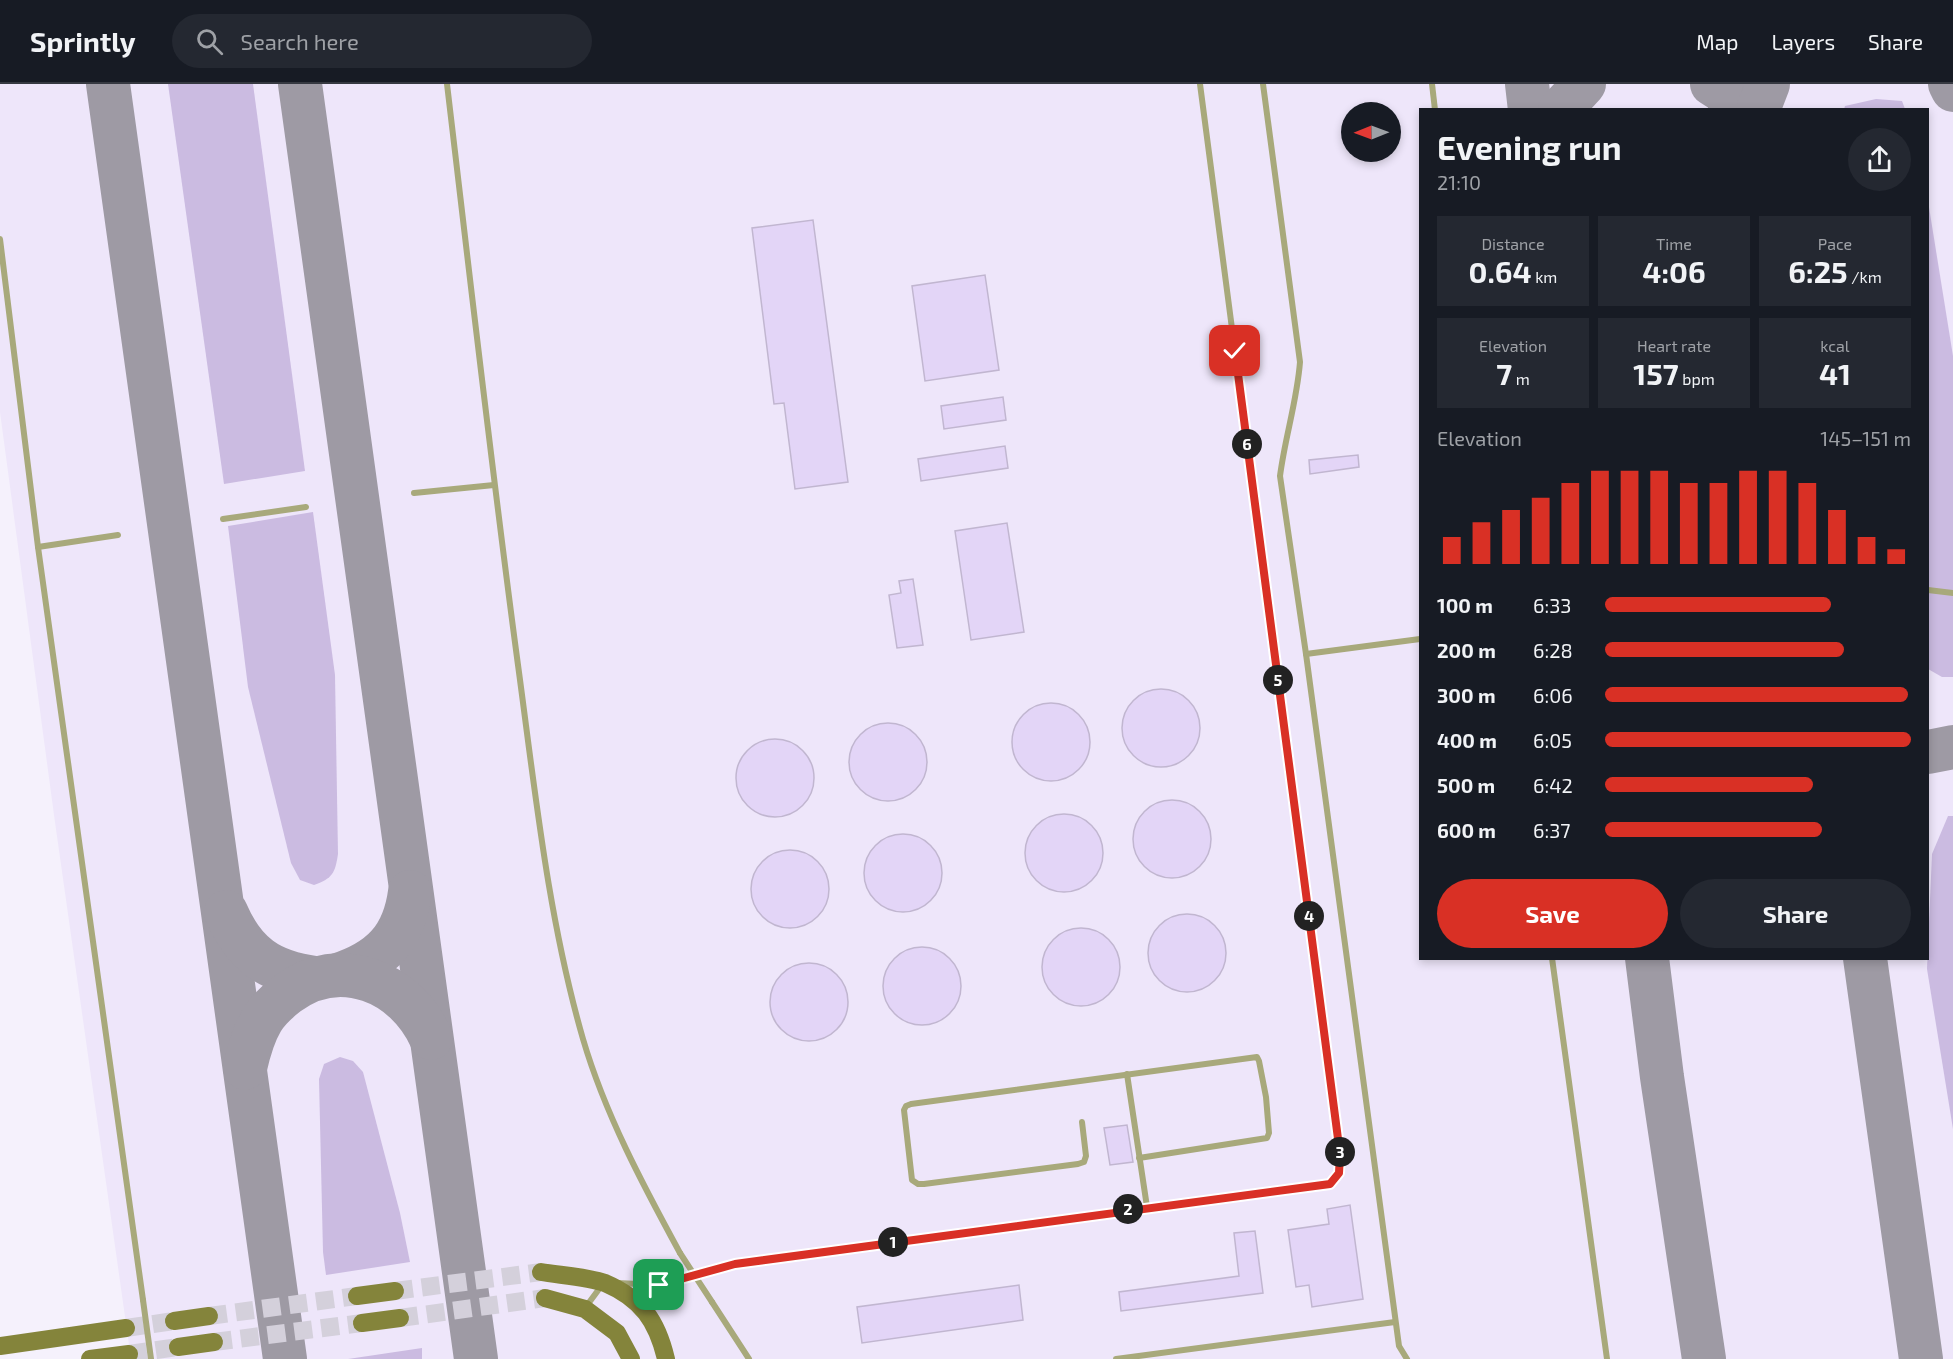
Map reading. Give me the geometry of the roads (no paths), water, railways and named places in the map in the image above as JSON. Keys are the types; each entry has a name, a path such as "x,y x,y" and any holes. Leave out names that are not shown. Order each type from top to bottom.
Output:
{"main road":[{"path":"541,1272 604,1283 640,1304 660,1335 666,1359"},
{"path":"357,1296 395,1291"},
{"path":"545,1298 585,1309 617,1333 631,1359"},
{"path":"174,1321 209,1316"},
{"path":"362,1323 400,1318"},
{"path":"0,1346 126,1328"},
{"path":"178,1347 214,1342"},
{"path":"90,1359 129,1354"}],"lane":[{"path":"447,84 494,485 540,825 557,929 584,1040 615,1125 680,1253 748,1359"},
{"path":"585,1309 604,1283 659,1285 735,1264 1330,1184 1339,1173 1340,1154 1200,84"},
{"path":"1263,84 1300,362 1298,388 1280,476 1395,1322 1399,1346 1407,1359"},
{"path":"1432,84 1435,108"},
{"path":"0,239 38,547 151,1359"},
{"path":"414,493 494,485"},
{"path":"223,519 306,507"},
{"path":"38,547 118,535"},
{"path":"1929,590 1953,593"},
{"path":"1306,654 1419,639"},
{"path":"1552,960 1607,1359"},
{"path":"1082,1122 1086,1156 1084,1161 1078,1164 924,1184 918,1184 912,1180 903,1110 906,1106 1254,1056 1259,1061 1266,1097 1269,1133 1267,1138 1139,1158"},
{"path":"1127,1074 1146,1207"},
{"path":"1116,1359 1395,1322"}],"tunnel":[{"path":"395,1291 541,1272"},
{"path":"209,1316 357,1296"},
{"path":"400,1318 545,1298"},
{"path":"126,1328 174,1321"},
{"path":"214,1342 362,1323"},
{"path":"129,1354 178,1347"}]}
